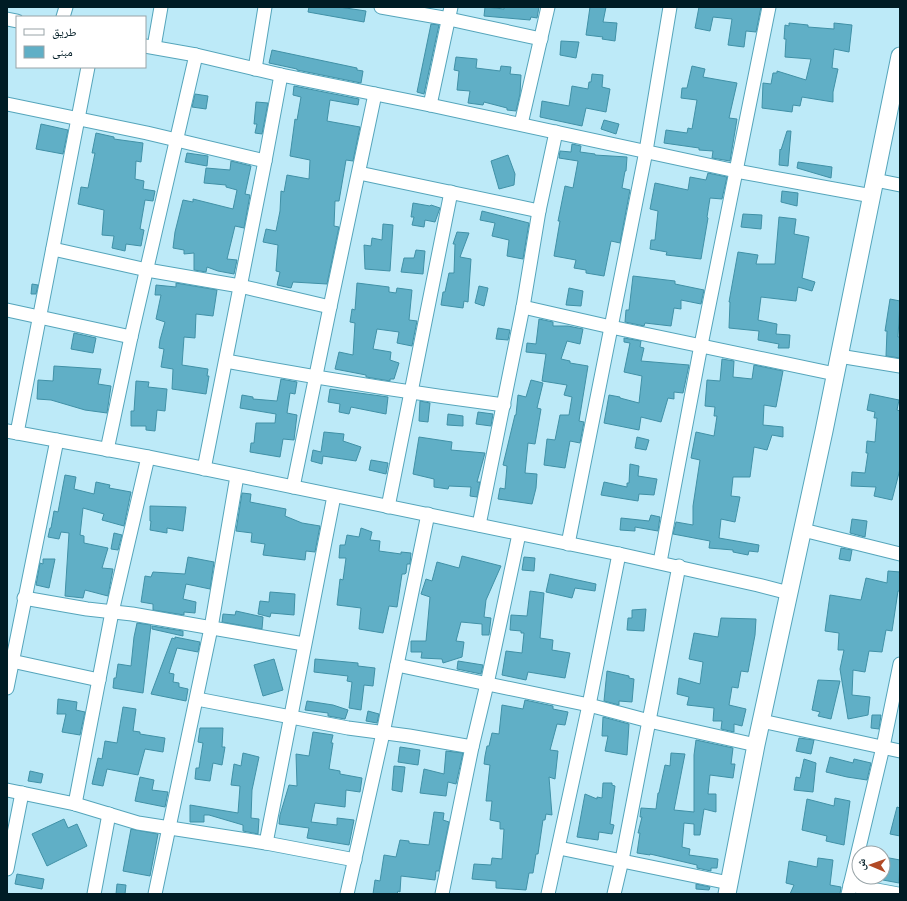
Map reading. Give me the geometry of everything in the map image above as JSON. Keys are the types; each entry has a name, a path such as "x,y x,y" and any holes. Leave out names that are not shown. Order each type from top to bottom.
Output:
{"main road":[{"path":"728,888 756,745 824,430 900,56"}],"street":[{"path":"161,7 149,46 736,171 874,188 900,185"},
{"path":"255,69 265,7"},
{"path":"381,7 450,13 541,39"},
{"path":"521,124 548,7"},
{"path":"568,544 646,151 670,7"},
{"path":"660,562 701,345 769,7"},
{"path":"430,105 450,13"},
{"path":"107,450 131,337 196,55"},
{"path":"88,68 40,317 12,432 148,457 660,562 789,593"},
{"path":"204,469 266,161 281,75"},
{"path":"293,487 375,94"},
{"path":"7,104 147,133 266,161"},
{"path":"479,525 523,307 538,211 556,132"},
{"path":"359,173 538,211"},
{"path":"388,507 451,192"},
{"path":"53,249 147,270 240,286 330,307"},
{"path":"523,307 612,328 701,345 835,374"},
{"path":"7,310 131,337"},
{"path":"839,356 900,366"},
{"path":"226,361 316,378 411,393 504,405"},
{"path":"7,688 10,661 57,440"},
{"path":"75,804 112,612 148,457"},
{"path":"155,894 211,628 237,476"},
{"path":"266,843 334,496"},
{"path":"347,894 383,733 428,514"},
{"path":"803,530 900,554"},
{"path":"442,894 472,747 519,534"},
{"path":"548,894 589,705 619,554"},
{"path":"614,894 622,860 679,566"},
{"path":"24,598 87,609 132,614 304,644"},
{"path":"10,661 99,680"},
{"path":"898,894 849,889 883,747 900,664"},
{"path":"397,665 589,705 756,745"},
{"path":"197,699 348,728 472,747"},
{"path":"762,721 900,751"},
{"path":"7,790 75,804 138,823 266,843 355,860"},
{"path":"7,869 22,793"},
{"path":"94,894 109,814"},
{"path":"559,848 622,860 728,888"}],"building":[{"path":"309,7 339,7 366,11 364,22 308,12"},
{"path":"485,7 504,9 504,7 539,7 537,18 531,17 530,20 484,16"},
{"path":"590,7 606,7 603,22 617,23 615,41 602,39 603,37 586,35"},
{"path":"699,7 761,7 756,32 746,31 744,47 728,45 732,19 713,17 710,31 695,28"},
{"path":"789,23 808,25 808,27 834,29 834,23 852,25 849,52 834,49 832,68 838,69 833,92 833,102 802,97 800,106 793,105 792,112 762,108 763,83 771,84 773,73 777,73 777,71 806,80 811,59 785,57 785,25 789,26"},
{"path":"431,24 439,25 424,94 417,92"},
{"path":"561,41 579,42 576,58 560,55"},
{"path":"272,50 357,68 357,70 363,71 361,83 269,63"},
{"path":"456,57 477,59 476,68 500,71 501,66 511,67 510,74 521,75 520,94 516,111 507,110 507,108 484,102 483,105 468,103 470,91 457,90 459,71 454,70"},
{"path":"692,66 705,69 703,77 737,83 729,118 737,119 730,161 712,158 713,151 699,150 699,148 664,143 666,130 687,133 688,128 692,129 697,100 681,98 682,88 687,88"},
{"path":"592,74 603,75 602,87 610,89 606,112 586,108 582,126 540,117 542,101 569,106 572,86 588,89"},
{"path":"294,86 359,99 358,105 330,100 327,121 360,127 353,161 346,160 339,201 335,201 334,226 339,227 327,284 293,282 291,288 277,285 280,272 276,271 278,245 263,242 266,229 276,231 280,211 281,191 284,192 287,175 309,179 310,160 290,156 295,119 297,120 301,97 293,95"},
{"path":"195,94 208,96 206,109 192,107"},
{"path":"256,102 268,103 262,134 255,133 257,124 254,124"},
{"path":"604,120 619,124 616,134 601,129"},
{"path":"41,124 68,130 63,154 36,149"},
{"path":"787,131 791,131 788,166 779,165 780,149 781,150"},
{"path":"96,133 114,137 114,139 143,143 141,162 136,161 135,179 144,181 143,189 155,191 153,201 145,200 140,229 144,230 141,246 126,244 125,251 112,248 114,236 102,235 104,210 78,204 81,187 88,188 95,153 92,153"},
{"path":"572,144 581,146 580,152 595,155 627,157 626,171 622,188 630,190 620,243 611,241 604,276 586,273 586,270 574,268 576,260 554,256 560,221 558,221 565,186 573,188 578,161 559,158 560,151 571,152"},
{"path":"187,153 208,156 207,166 185,162"},
{"path":"508,155 515,174 514,185 499,189 491,161"},
{"path":"231,161 251,166 245,194 250,195 244,228 235,226 227,259 237,260 234,274 207,267 206,272 194,270 194,253 184,254 184,250 173,248 175,232 183,200 193,202 193,199 233,209 237,190 226,187 226,185 204,183 206,168 230,170"},
{"path":"798,162 832,167 831,178 797,168"},
{"path":"708,173 727,177 722,199 710,198 701,259 666,255 667,252 650,249 651,240 655,240 658,211 650,209 655,183 688,190 690,177 706,180"},
{"path":"782,191 798,193 797,206 781,202"},
{"path":"413,203 431,205 440,208 435,222 425,220 424,227 412,225 414,217 411,217"},
{"path":"482,211 529,223 523,259 507,256 509,240 492,236 495,223 480,220"},
{"path":"743,214 762,215 761,229 741,227"},
{"path":"779,217 796,219 794,234 809,237 802,278 815,282 812,291 798,287 796,301 761,297 758,320 777,324 776,334 790,335 789,348 778,348 779,344 758,340 759,331 729,328 729,302 738,252 758,255 756,264 775,264"},
{"path":"383,224 393,225 390,271 365,269 364,245 371,246 372,238 382,240"},
{"path":"457,232 469,233 460,257 471,259 468,302 464,301 463,308 441,305 443,292 445,292 449,273 454,273 455,244 453,244"},
{"path":"416,250 425,251 423,274 401,272 404,258 414,258"},
{"path":"633,276 675,281 675,284 704,290 701,304 681,300 681,309 674,308 671,326 645,323 644,326 625,322 626,310 629,310"},
{"path":"176,283 217,290 213,316 196,314 195,338 184,337 182,365 208,369 207,376 209,376 206,394 172,389 173,369 161,367 164,349 159,348 165,322 156,319 161,295 155,295 156,285 176,287"},
{"path":"357,283 389,287 389,292 396,293 397,288 412,290 409,320 417,321 412,346 397,343 399,332 377,329 373,349 391,352 390,360 399,363 394,379 390,379 390,381 366,377 366,375 335,369 339,352 353,355 355,323 350,322 352,309 355,310"},
{"path":"32,284 38,285 36,294 31,294"},
{"path":"479,286 488,288 484,306 475,303"},
{"path":"569,288 583,291 581,306 566,305"},
{"path":"890,299 900,301 898,337 900,337 900,358 886,356 887,331 885,331"},
{"path":"539,319 553,322 553,326 568,326 583,329 580,344 567,341 561,359 570,361 570,363 588,366 579,421 584,422 580,443 570,441 565,468 544,465 547,439 555,440 560,415 569,415 572,397 564,395 567,385 542,381 546,354 526,352 527,343 536,344"},
{"path":"498,328 510,330 508,340 496,339"},
{"path":"74,333 96,338 93,353 71,349"},
{"path":"624,338 641,341 640,347 644,348 641,361 689,365 683,393 674,392 674,399 668,398 661,422 641,417 639,430 604,423 609,395 639,403 642,376 624,372 630,343 624,342"},
{"path":"722,359 734,361 733,377 752,379 754,365 783,371 776,407 764,405 763,425 783,427 783,437 772,435 767,450 754,447 750,477 733,477 731,496 740,497 735,522 721,519 719,538 759,545 758,552 749,551 748,555 733,552 733,550 709,548 710,541 673,534 676,522 693,525 693,506 700,460 691,458 696,432 714,436 717,416 714,416 715,407 705,406 707,380 720,381"},
{"path":"54,366 101,369 98,384 111,386 107,413 85,410 51,400 37,399 38,380 53,381"},
{"path":"281,379 297,382 295,394 290,393 287,413 297,415 294,440 283,439 280,457 250,452 251,443 254,443 256,423 275,423 276,414 240,408 242,395 253,397 253,399 277,401"},
{"path":"531,380 543,383 537,408 541,409 535,444 528,443 525,473 537,474 536,488 532,504 498,499 500,488 505,489 507,466 503,465 516,415 518,395 526,397"},
{"path":"136,381 149,382 148,387 167,389 165,411 157,410 155,431 146,430 146,426 131,426 131,411 134,411"},
{"path":"330,389 388,397 386,414 351,407 349,414 339,412 340,404 328,402"},
{"path":"870,394 899,400 897,410 900,411 900,469 892,500 874,496 876,487 851,486 852,472 865,473 868,453 866,453 867,441 875,442 877,418 874,418 875,412 867,410"},
{"path":"420,401 430,403 428,422 419,421"},
{"path":"478,412 493,414 491,426 476,424"},
{"path":"448,414 463,416 463,426 447,425"},
{"path":"324,432 344,434 343,441 361,447 356,461 323,456 322,464 311,461 313,450 321,452"},
{"path":"419,437 452,442 451,450 485,453 477,482 480,482 477,497 470,496 471,487 449,486 448,489 434,487 434,479 413,474"},
{"path":"637,437 649,440 646,450 635,448"},
{"path":"371,460 388,463 386,474 369,470"},
{"path":"630,464 639,466 638,476 657,479 654,495 639,494 638,501 601,495 604,482 627,487 627,483 629,483"},
{"path":"65,475 76,477 74,489 94,494 96,482 110,485 109,488 131,492 124,526 102,520 104,514 83,508 80,535 84,536 84,543 108,548 102,568 113,569 108,596 85,590 83,598 65,596 69,533 61,532 59,539 48,537 54,511 58,512"},
{"path":"242,493 251,494 250,502 286,509 285,516 302,523 320,526 315,552 306,551 305,560 263,555 265,544 251,542 252,533 236,531"},
{"path":"150,506 186,507 183,531 167,528 167,533 150,530"},
{"path":"651,515 660,517 658,531 635,527 635,531 620,530 621,518 649,521"},
{"path":"852,519 867,521 865,537 850,533"},
{"path":"361,528 372,532 370,540 380,541 379,551 401,554 401,552 411,553 410,564 407,564 406,573 402,574 397,607 389,606 383,633 359,629 361,608 337,605 340,579 343,580 346,558 339,558 340,545 345,545 347,535 359,537"},
{"path":"114,533 122,535 118,550 111,549"},
{"path":"841,548 852,550 850,561 839,559"},
{"path":"462,556 501,566 486,600 484,617 491,618 489,635 482,635 482,624 461,622 456,641 464,642 462,657 443,663 442,659 421,658 422,652 411,652 411,641 426,641 430,597 421,594 426,579 432,581 437,562 459,568"},
{"path":"188,557 214,562 210,589 186,584 183,599 196,602 195,613 184,612 184,615 153,610 153,604 141,602 145,576 151,577 153,572 185,574"},
{"path":"524,557 535,558 534,571 522,570"},
{"path":"43,559 55,559 49,588 36,585 40,563 43,564"},
{"path":"888,571 900,572 900,591 898,591 892,631 886,630 882,652 869,651 865,672 853,670 852,695 870,697 868,715 848,719 840,669 844,650 838,650 839,633 825,631 830,595 861,600 866,578 887,583"},
{"path":"550,574 596,584 595,591 575,588 572,598 546,592"},
{"path":"530,591 544,593 540,638 553,640 552,650 570,653 565,678 528,672 526,680 502,675 506,651 522,653 524,633 521,633 521,631 510,630 511,615 527,616"},
{"path":"270,592 295,594 294,615 271,613 270,617 258,614 260,601 269,602"},
{"path":"646,609 644,631 627,630 628,618 632,618 632,610"},
{"path":"236,611 263,617 262,629 222,622 223,614 235,615"},
{"path":"721,618 756,619 755,635 748,672 741,671 738,688 732,687 729,705 746,709 742,726 734,724 734,732 721,729 722,721 713,721 714,708 687,705 689,697 677,694 679,678 700,684 703,662 689,659 694,633 718,637"},
{"path":"137,623 151,625 143,693 113,688 118,664 131,666"},
{"path":"152,626 183,631 183,636 152,629"},
{"path":"175,637 200,642 198,652 177,648 169,673 174,674 173,682 179,683 179,687 188,689 186,701 151,694 172,638 175,639"},
{"path":"274,659 283,690 263,696 254,665"},
{"path":"315,659 358,663 358,666 375,668 373,686 364,685 361,710 349,708 352,682 347,681 348,676 314,672"},
{"path":"458,661 483,665 481,674 457,669"},
{"path":"607,671 629,676 629,678 634,679 632,702 619,701 619,705 604,701"},
{"path":"818,680 840,681 831,719 818,716 820,712 812,710"},
{"path":"58,699 77,702 76,710 85,712 80,735 62,732 66,714 57,714"},
{"path":"525,700 553,706 553,709 568,712 565,725 557,724 550,750 558,751 555,779 549,777 552,815 546,814 545,820 543,820 538,854 536,854 533,873 529,873 526,890 496,888 496,881 472,879 474,864 491,865 492,858 502,859 504,829 500,829 500,822 490,820 492,801 486,801 490,765 484,764 485,756 492,733 499,734 502,705 523,709"},
{"path":"307,701 333,705 348,710 345,719 328,716 328,713 305,710"},
{"path":"123,707 136,709 133,731 140,732 140,734 165,738 163,752 145,749 138,775 107,769 103,786 92,784 98,758 102,759 105,741 117,743"},
{"path":"368,711 379,714 377,723 366,721"},
{"path":"872,715 881,715 879,729 871,728"},
{"path":"603,717 629,724 627,755 605,751 608,736 602,736"},
{"path":"200,728 223,728 222,747 225,747 222,765 213,763 210,781 195,779 196,768 199,768 203,743 198,742"},
{"path":"313,732 333,735 329,769 340,771 340,774 362,778 360,792 346,790 345,807 315,803 311,822 337,825 337,818 354,820 349,845 307,838 309,828 279,824 280,815 289,785 297,786 296,754 309,756"},
{"path":"799,738 814,740 811,754 796,751"},
{"path":"696,740 733,748 731,764 735,764 733,778 710,775 708,794 716,794 716,812 704,809 700,835 694,835 694,824 684,823 682,847 690,849 689,855 718,859 717,868 711,868 711,871 697,868 697,865 650,854 637,853 640,833 638,833 642,817 640,817 641,808 656,809 658,793 665,765 670,766 671,753 685,754 674,810 694,812 694,755"},
{"path":"400,747 420,750 418,765 398,762"},
{"path":"446,751 463,753 456,784 448,782 446,796 420,793 424,769 444,774"},
{"path":"243,753 259,757 252,790 251,818 259,819 258,834 243,831 243,825 209,815 204,815 204,822 190,822 190,805 238,813 240,786 231,785 234,764 241,766"},
{"path":"830,757 853,763 854,759 871,763 867,780 826,772"},
{"path":"804,759 816,763 813,792 794,790 796,777 800,778"},
{"path":"394,766 405,767 402,792 392,790"},
{"path":"30,771 43,774 41,783 28,781"},
{"path":"140,777 154,780 152,790 168,792 165,807 135,801"},
{"path":"603,783 612,783 612,785 615,786 610,824 614,825 612,834 599,832 598,840 577,837 585,794 597,799 597,797 602,798"},
{"path":"835,798 850,801 844,845 826,841 827,836 802,830 807,799 834,806"},
{"path":"897,807 900,808 900,836 890,834"},
{"path":"434,812 444,813 443,820 449,822 439,871 436,871 435,880 401,876 400,892 398,891 397,894 373,894 375,880 380,881 384,855 396,857 400,840 409,841 409,843 429,845"},
{"path":"64,819 68,828 77,824 87,846 47,866 32,834"},
{"path":"131,829 158,834 150,876 123,871"},
{"path":"818,858 833,860 830,885 841,887 840,894 790,894 794,885 786,883 789,861 817,867"},
{"path":"891,858 900,860 899,883 891,882"},
{"path":"17,874 44,879 42,889 15,884"},
{"path":"117,884 126,885 125,894 116,894"},
{"path":"696,884 710,887 709,890 696,889"}]}
